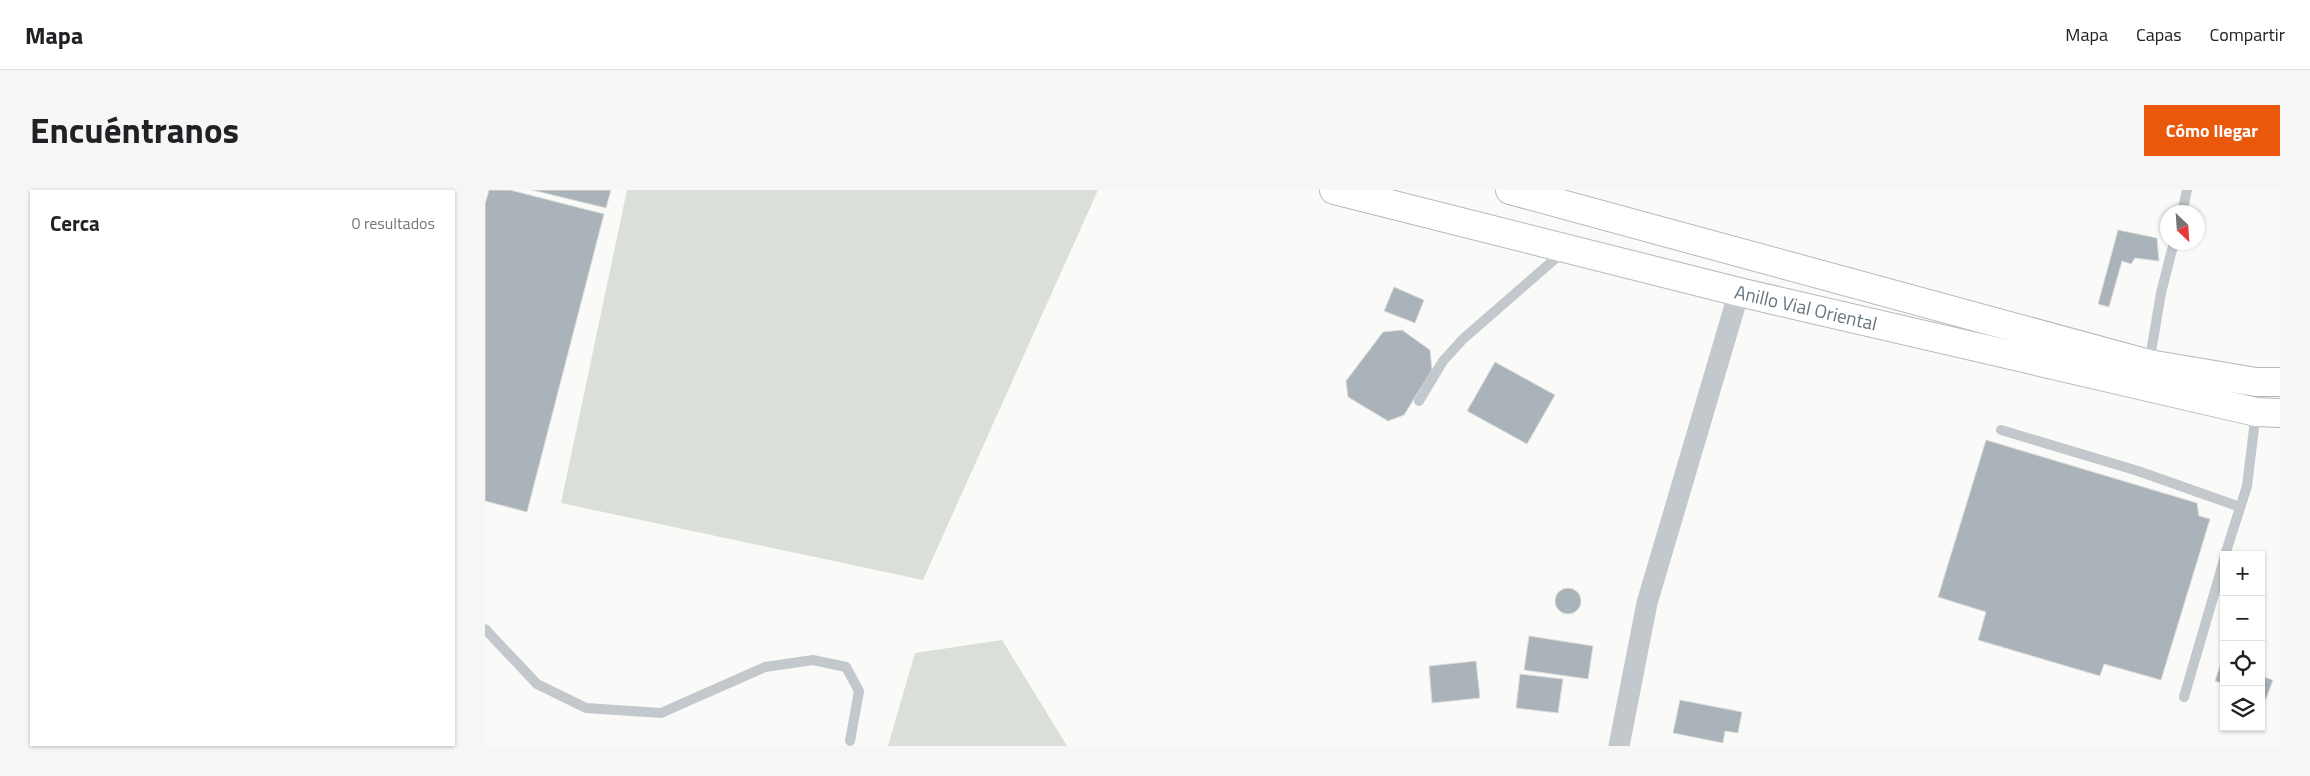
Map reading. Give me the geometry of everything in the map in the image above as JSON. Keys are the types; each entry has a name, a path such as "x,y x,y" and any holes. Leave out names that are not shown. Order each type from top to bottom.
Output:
{"highway":[{"name":"Anillo Vial Oriental","path":"1334,190 1566,250 1739,292 2268,413"},
{"name":"Anillo Vial Oriental","path":"1510,190 2149,364 2256,382 2280,382"}],"street":[{"path":"1619,746 1647,603 1739,292"}],"lane":[{"path":"2184,205 2187,190"},
{"path":"1419,401 1443,361 1463,339 1566,250"},
{"path":"2149,364 2161,293 2172,250"},
{"path":"2226,551 2268,413"},
{"path":"2001,430 2138,471 2240,507"},
{"path":"2183,697 2220,573"},
{"path":"485,629 537,684 586,708 661,713 765,667 813,660 846,668 859,691 850,741"}],"shaded area":[{"path":"627,190 1098,190 923,580 561,503"},
{"path":"1002,640 1067,746 888,746 915,653"}],"building":[{"path":"489,190 510,190 604,214 527,512 485,501 485,204"},
{"path":"532,190 611,190 606,208"},
{"path":"2118,230 2157,238 2159,261 2135,258 2131,264 2122,261 2109,307 2098,304"},
{"path":"1394,287 1424,300 1415,323 1384,311"},
{"path":"1402,330 1430,350 1432,370 1404,415 1388,421 1348,397 1346,381 1383,332"},
{"path":"1495,362 1555,395 1527,444 1467,411"},
{"path":"1986,440 2197,503 2199,516 2210,519 2161,680 2104,664 2100,676 1978,640 1986,612 1938,597"},
{"path":"1568,588 1578,591 1581,601 1578,611 1568,614 1558,611 1555,601 1558,591"},
{"path":"1529,636 1593,646 1588,679 1524,670"},
{"path":"1476,661 1480,698 1432,703 1429,666"},
{"path":"2220,666 2220,683 2215,681"},
{"path":"1520,674 1563,679 1558,713 1516,708"},
{"path":"2265,677 2273,680 2265,699"},
{"path":"1680,700 1742,712 1738,733 1725,731 1723,743 1673,733"}]}
